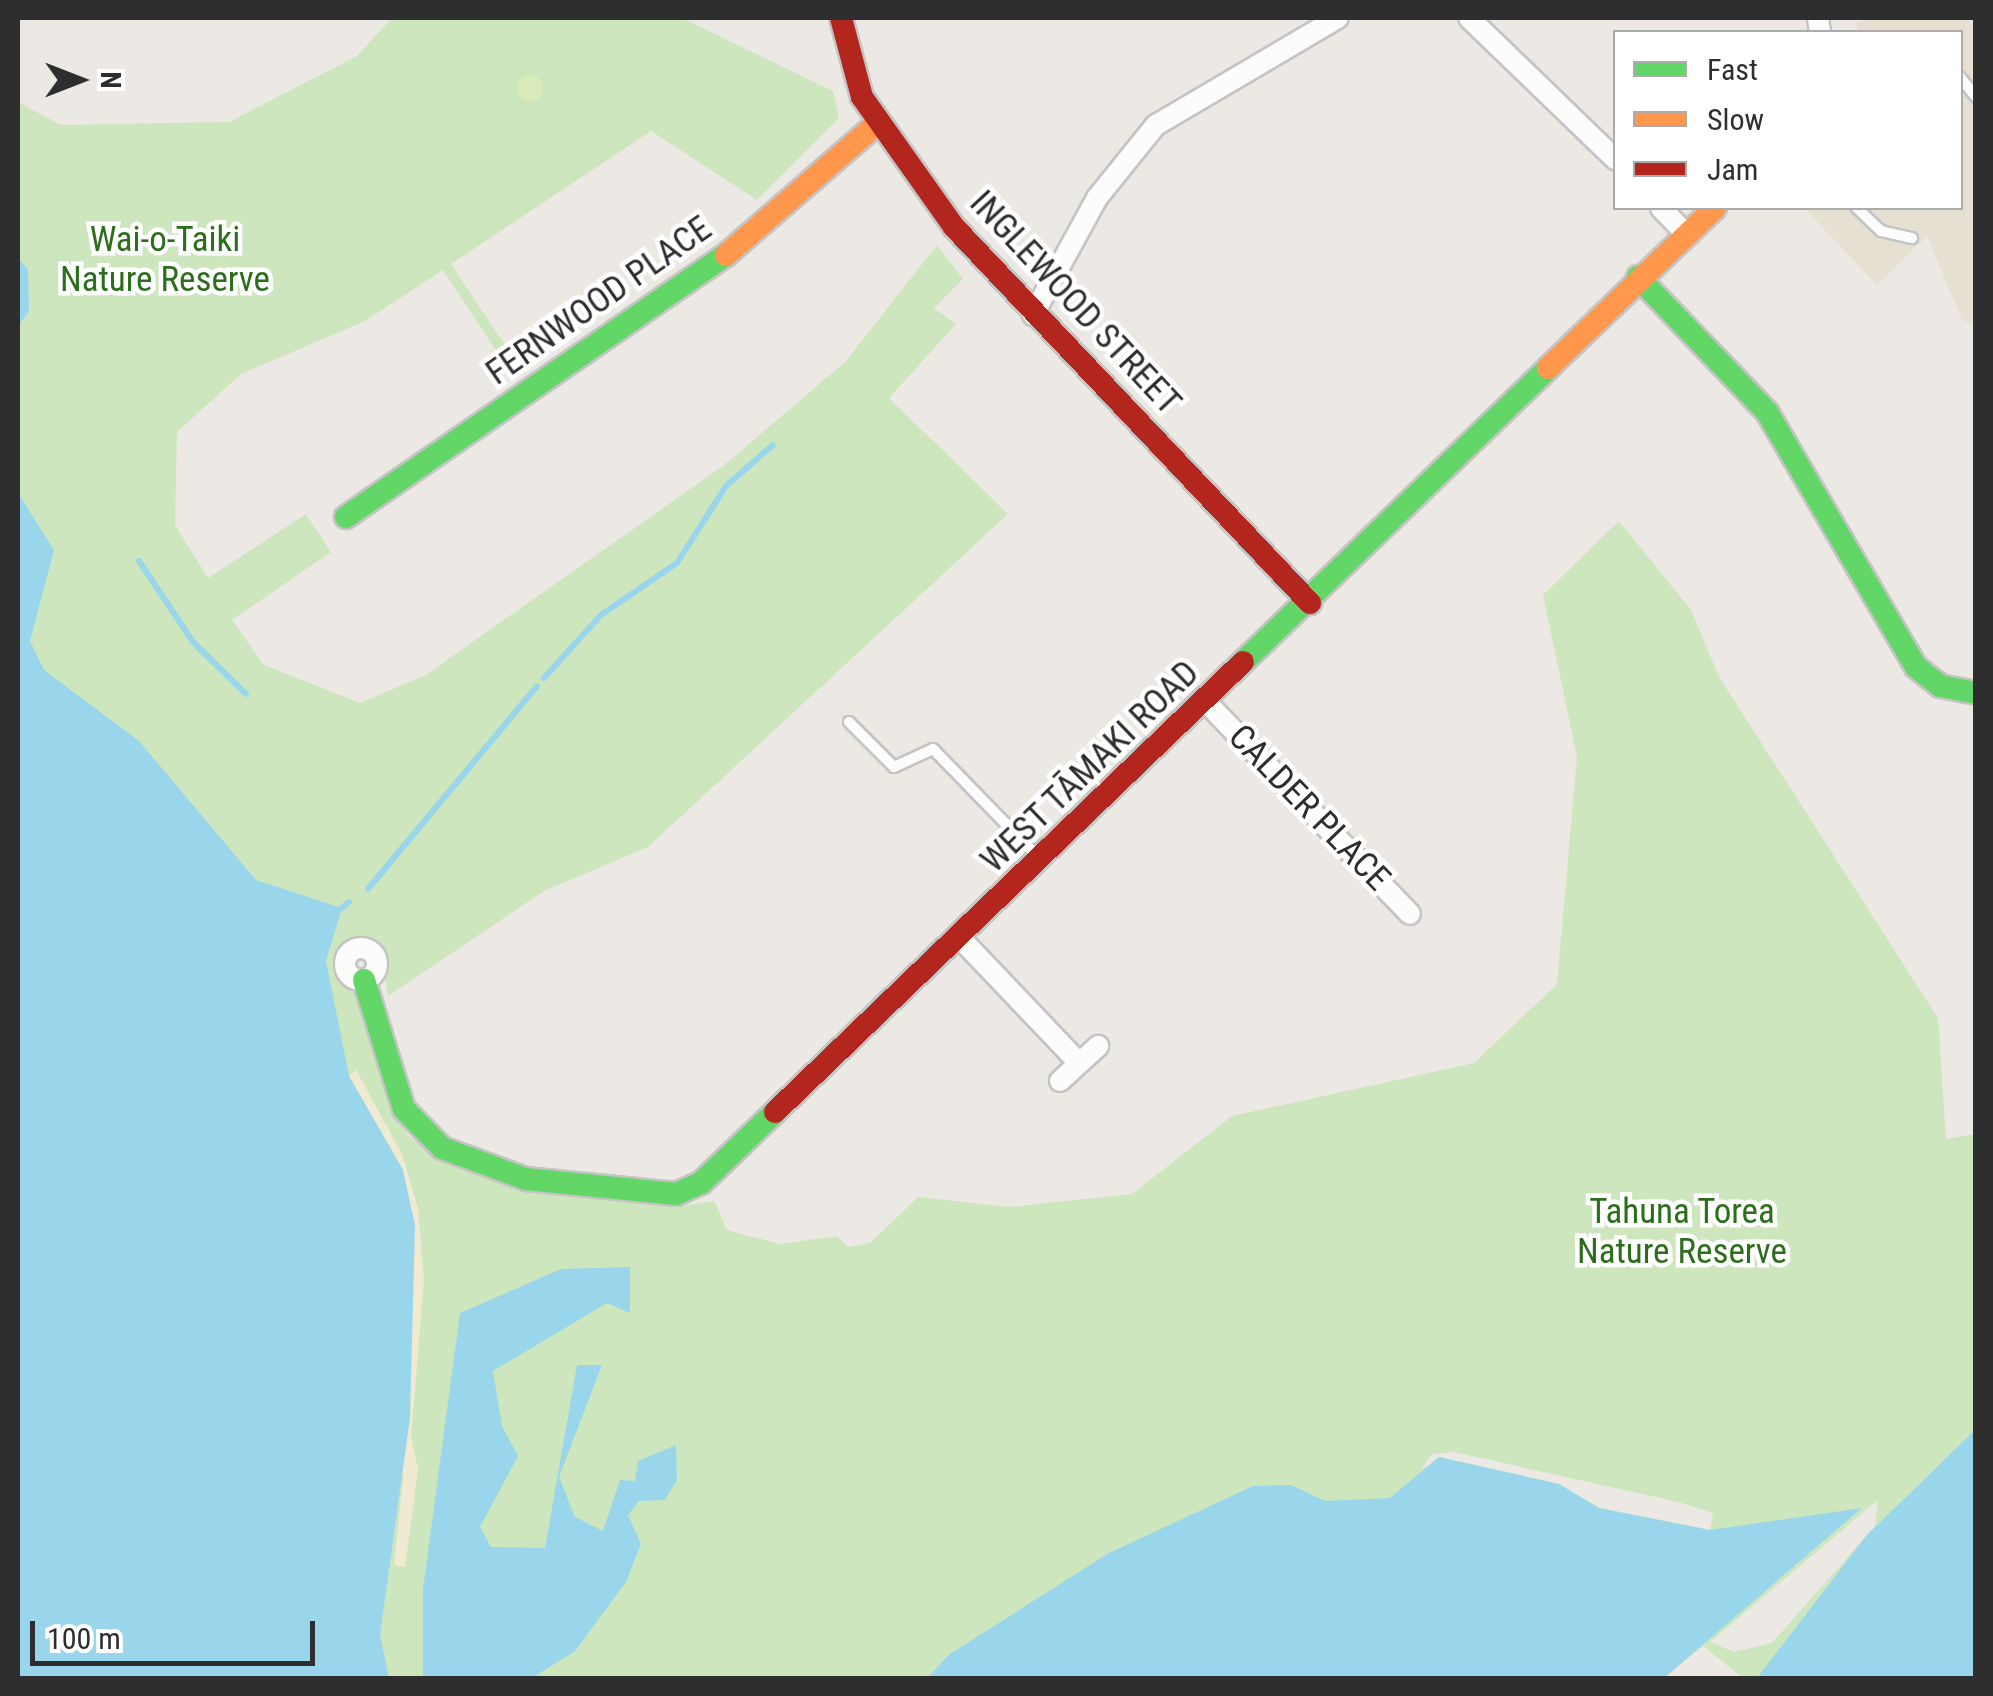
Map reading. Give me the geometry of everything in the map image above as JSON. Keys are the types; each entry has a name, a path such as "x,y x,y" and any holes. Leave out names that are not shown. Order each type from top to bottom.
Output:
{"street":[{"name":"INGLEWOOD STREET","path":"841,18 878,123 1033,315 1310,603"},
{"path":"1033,315 1097,198 1156,125 1338,18"},
{"path":"1468,18 1613,157"},
{"name":"FERNWOOD PLACE","path":"346,516 681,294 878,123"},
{"path":"1663,210 1686,234"},
{"name":"WEST TĀMAKI ROAD","path":"364,980 404,1110 442,1148 526,1179 658,1195 690,1190 1042,862 1638,278 1713,210"},
{"path":"1638,278 1767,412 1916,667 1940,686 1976,693"},
{"name":"CALDER PLACE","path":"1206,702 1410,914"},
{"path":"961,939 1080,1062"},
{"path":"1060,1081 1098,1046"}],"lane":[{"path":"1859,210 1881,231 1912,238"},
{"path":"849,722 894,767 933,749 1042,862"}],"shaded area":[{"path":"1869,18 1964,18 1975,25 1975,324 1962,320 1927,236 1877,285 1806,210 1963,210 1963,30 1858,30 1855,23"}],"green space":[{"path":"392,18 682,18 833,91 839,118 757,200 651,131 451,264 523,372 514,378 443,270 365,321 241,374 177,432 175,525 208,578 306,514 331,552 232,620 264,665 360,703 424,676 723,466 846,361 937,245 963,279 934,308 956,324 889,398 1008,514 648,847 544,891 388,996 379,943 365,937 338,950 341,983 356,994 391,1110 409,1136 439,1160 510,1187 674,1207 714,1201 727,1230 780,1244 837,1236 848,1247 870,1243 918,1197 1009,1207 1132,1194 1232,1116 1474,1063 1557,984 1577,757 1543,595 1619,521 1691,610 1719,677 1938,1018 1946,1139 1975,1134 1975,1430 1775,1678 1743,1678 1703,1646 1664,1678 18,1678 18,102 61,125 229,122 357,56","holes":["1454,1452 1678,1502 1713,1513 1710,1530 1600,1508 1559,1484 1439,1457 1420,1471 1432,1454","1878,1500 1875,1526 1772,1643 1734,1652 1710,1642"]},
{"path":"530,75 539,79 543,88 539,97 530,101 521,97 517,88 521,79"}],"sand":[{"path":"356,1070 402,1154 418,1208 424,1280 411,1436 418,1469 405,1567 394,1565 403,1480 403,1170 349,1076"}],"water":[{"path":"18,259 28,269 29,311 18,326"},
{"path":"18,493 54,550 30,641 44,670 139,741 256,880 342,908 326,961 349,1076 403,1170 415,1225 410,1418 380,1635 389,1678 18,1678"},
{"path":"630,1267 630,1313 607,1303 493,1371 502,1426 518,1456 480,1527 491,1547 545,1548 577,1365 602,1365 559,1477 575,1517 603,1531 620,1480 635,1481 638,1461 676,1445 677,1480 665,1500 639,1501 628,1515 641,1544 626,1582 575,1651 532,1678 423,1678 423,1589 460,1313 561,1269"},
{"path":"1975,1430 1975,1678 1757,1678 1866,1536"},
{"path":"1439,1457 1559,1484 1599,1508 1710,1530 1862,1508 1664,1678 927,1678 950,1654 1107,1554 1253,1486 1291,1485 1325,1501 1390,1498"}],"waterway":[{"path":"544,678 601,615 677,563 726,486 773,445"},
{"path":"139,561 193,642 246,694"},
{"path":"368,889 537,686"},
{"path":"342,908 349,902"}],"traffic: fast":[{"path":"346,517 726,255"},
{"path":"1638,277 1767,412 1916,667 1940,686 1976,693"},
{"path":"1243,662 1548,368"},
{"path":"364,980 404,1109 442,1148 526,1179 676,1194 701,1183 775,1112"}],"traffic: slow":[{"path":"726,255 878,123"},
{"path":"1548,368 1713,210"}],"traffic: jam":[{"path":"841,18 862,97 954,227 1310,603"},
{"path":"775,1112 1243,662"}],"park label":[{"name":"Wai-o-Taiki Nature Reserve","path":"165,260"},
{"name":"Tahuna Torea Nature Reserve","path":"1682,1232"}]}
